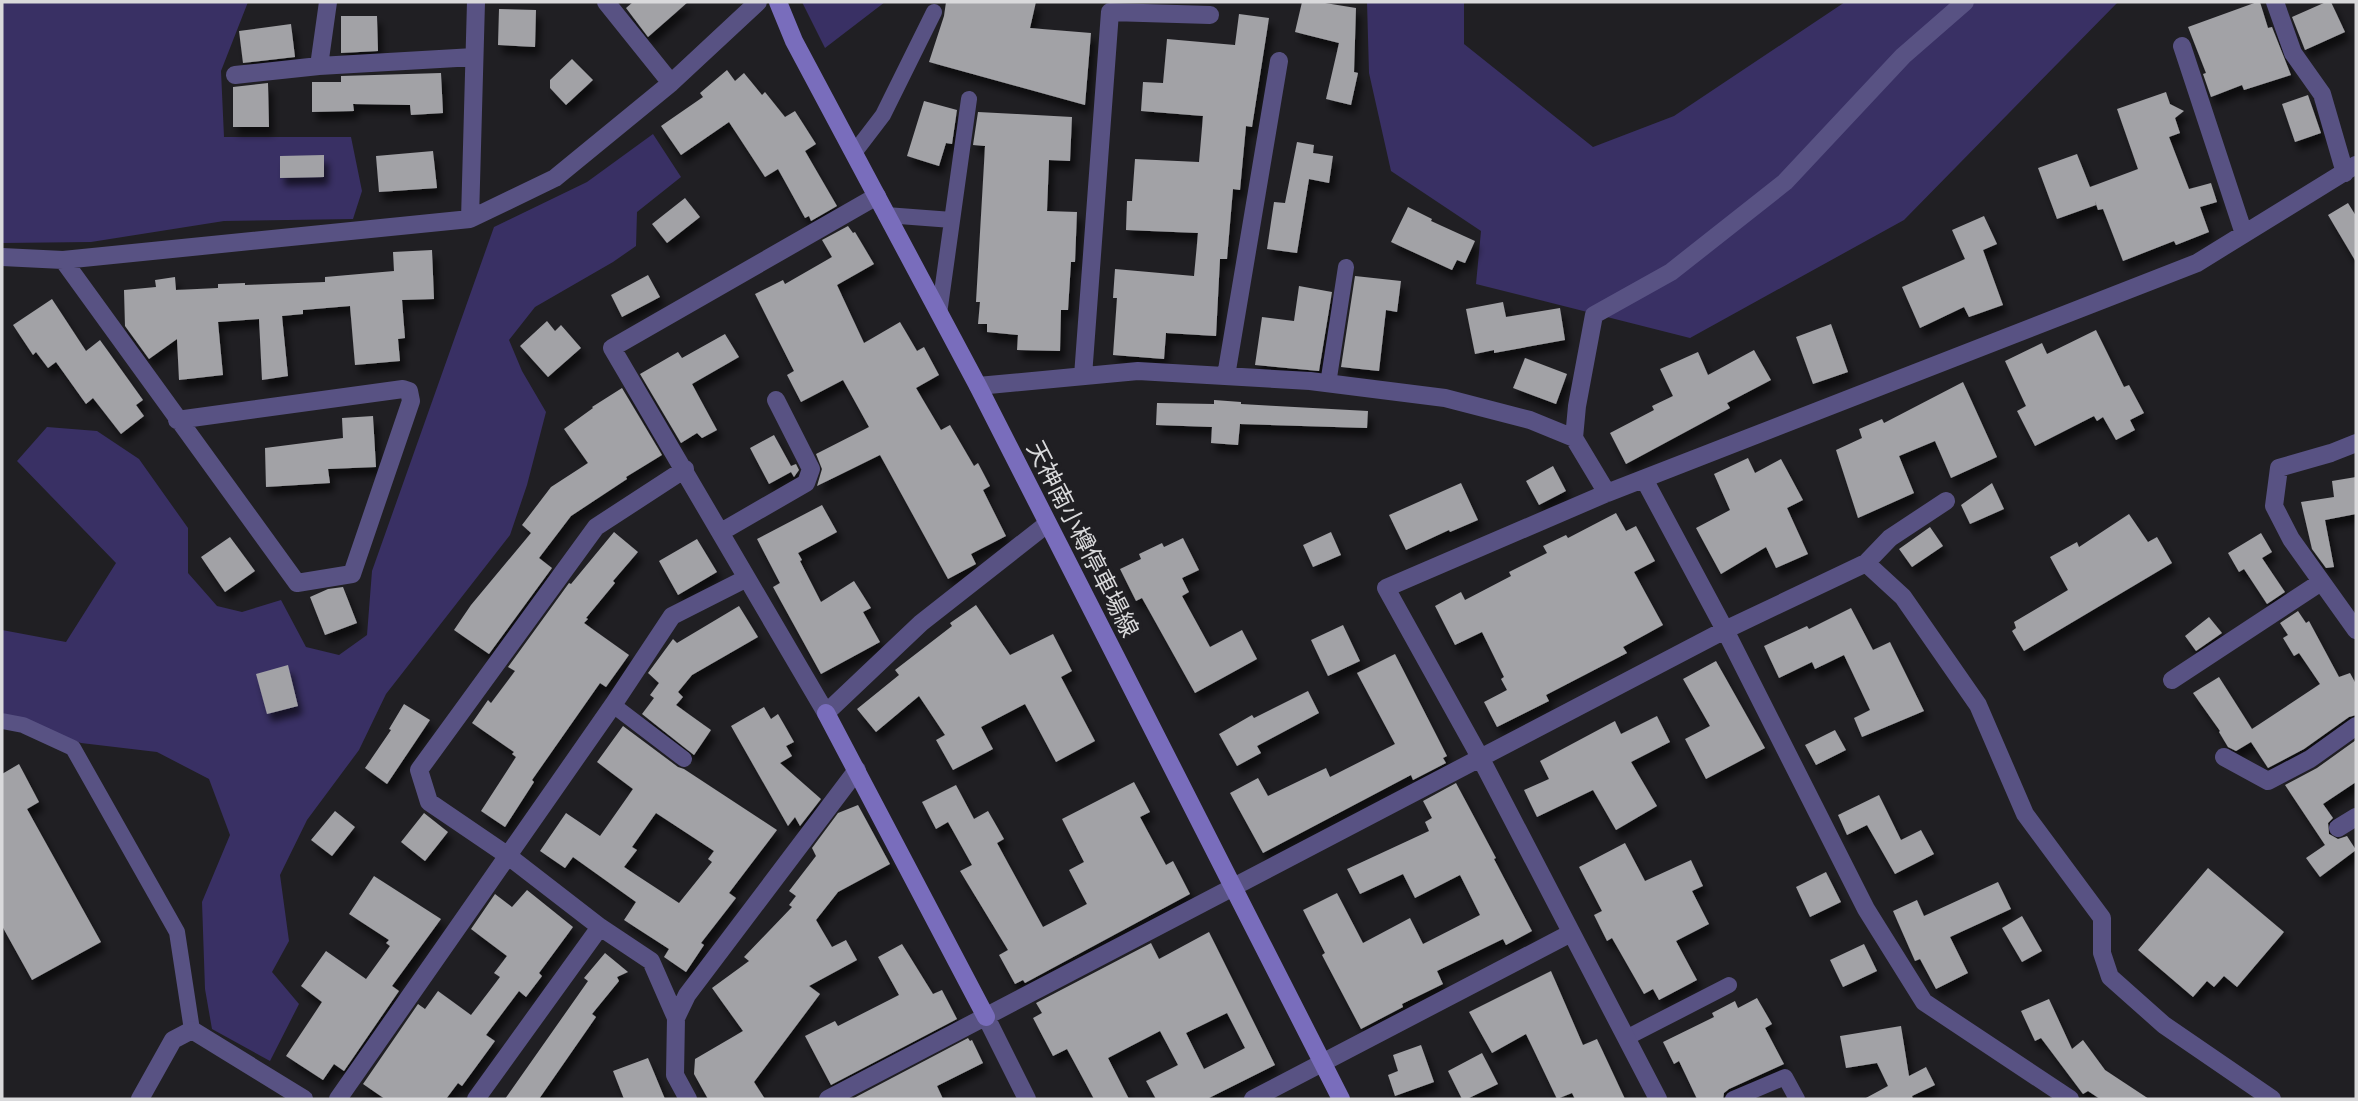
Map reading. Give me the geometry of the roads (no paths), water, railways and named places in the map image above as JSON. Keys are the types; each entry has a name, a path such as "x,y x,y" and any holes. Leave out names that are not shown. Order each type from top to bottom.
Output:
{"main road":[{"name":"天神南小樽停車場線","path":"778,2 794,41 978,386 1341,1099"},
{"path":"826,713 986,1017"}],"street":[{"path":"318,66 328,2"},
{"path":"471,219 476,2"},
{"path":"606,2 671,83"},
{"path":"2,257 64,260 471,219 555,178 671,83 758,2"},
{"path":"1607,493 1574,438 1577,406 1594,315 1671,272 1776,190 1903,56 1965,2"},
{"path":"1658,1099 1481,759 1386,588 1607,493 2197,263 2351,169 2322,94 2293,52 2275,2"},
{"path":"1083,376 1110,12 1210,15"},
{"path":"2182,47 2244,234"},
{"path":"235,75 318,66 474,57"},
{"path":"1226,376 1279,61"},
{"path":"877,197 612,348 826,713 921,623 1047,524"},
{"path":"64,260 177,420 296,583 352,574 411,401 409,391 403,389 177,420"},
{"path":"978,386 1138,371 1328,384 1445,398 1530,420 1574,438"},
{"path":"721,532 806,483 811,469 776,400"},
{"path":"2356,443 2279,468 2274,506 2291,539 2356,630"},
{"path":"676,1018 651,961 600,927 507,855 429,802 419,770 596,527 685,469"},
{"path":"1644,479 1866,909 1924,1002 2070,1099"},
{"path":"828,1099 1724,630 1866,563 1890,538 1946,501"},
{"path":"1866,563 1903,597 1978,705 2025,814 2102,918 2102,953 2110,977 2164,1025 2272,1099"},
{"path":"338,1099 672,616 747,578"},
{"path":"2172,680 2321,582"},
{"path":"2224,757 2268,781 2311,759 2356,726"},
{"path":"688,1099 675,1075 676,1018 687,995 857,770"},
{"path":"2338,828 2356,817"},
{"path":"476,1099 600,927"},
{"path":"1253,1099 1571,933"},
{"path":"986,1017 1027,1099"},
{"path":"140,1099 173,1040 192,1030 304,1099"}],"lane":[{"path":"855,153 883,115 934,12"},
{"path":"939,314 970,99"},
{"path":"886,215 953,220"},
{"path":"1328,384 1346,267"},
{"path":"612,705 684,759"},
{"path":"2,721 23,725 73,748 177,932 192,1030"},
{"path":"1626,1038 1730,985"},
{"path":"1733,1099 1785,1077 1797,1099"}]}
